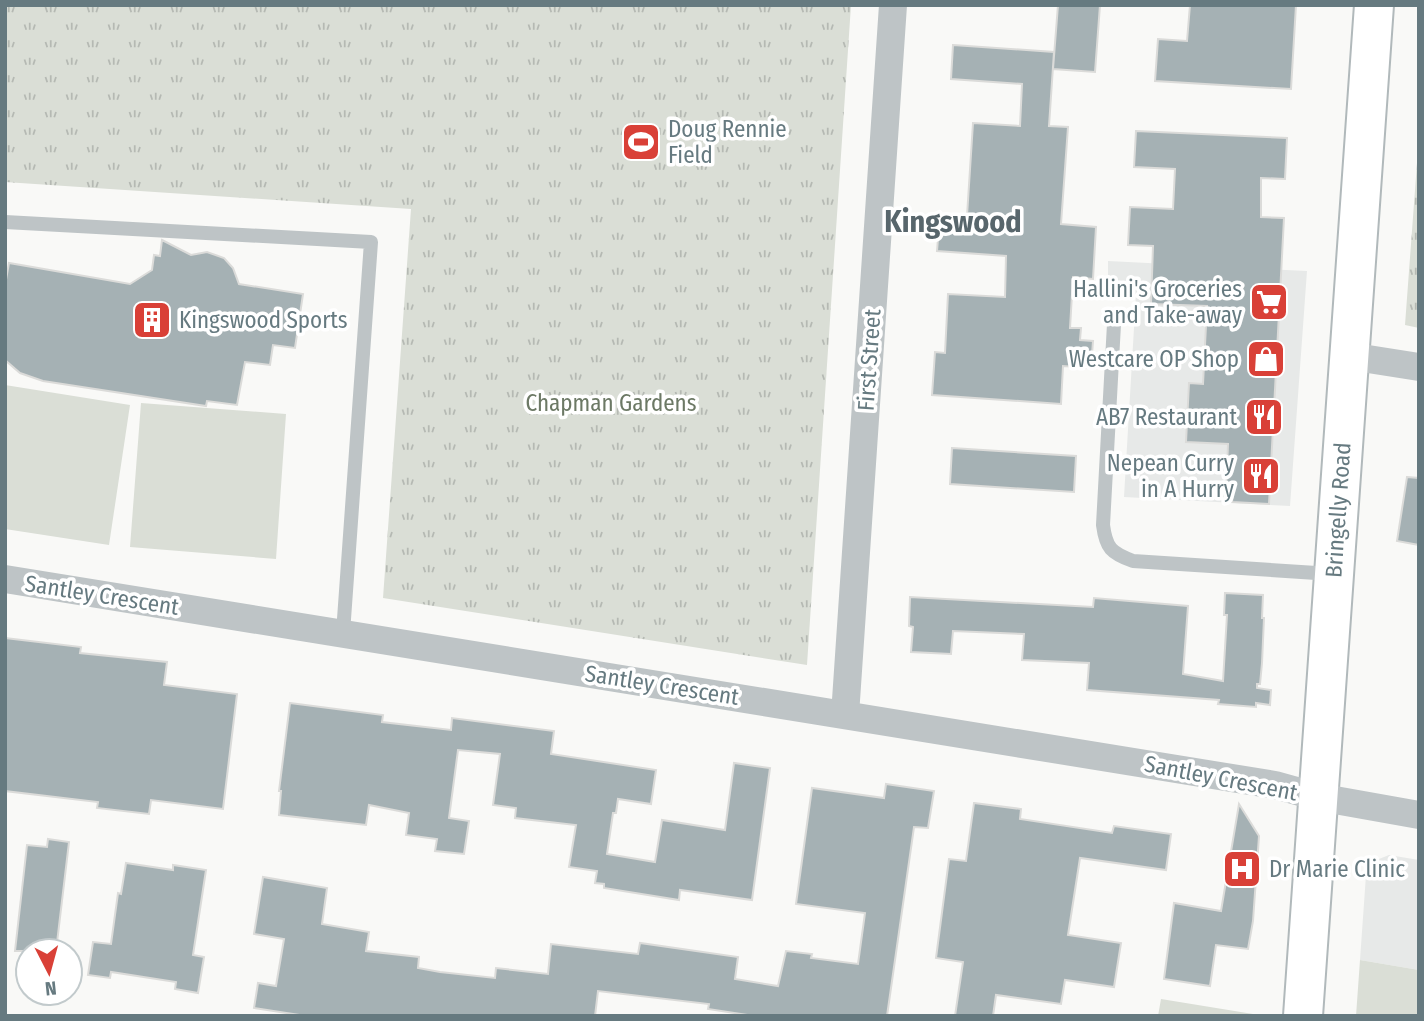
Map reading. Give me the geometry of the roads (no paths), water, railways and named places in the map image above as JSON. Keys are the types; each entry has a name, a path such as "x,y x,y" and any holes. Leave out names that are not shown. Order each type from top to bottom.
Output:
{"main road":[{"name":"Bringelly Road","path":"1303,1016 1374,5"}],"street":[{"name":"First Street","path":"845,715 893,5"},
{"path":"1349,356 1419,367"},
{"name":"Santley Crescent","path":"5,579 1275,785 1318,797 1419,815"}],"lane":[{"path":"5,222 371,242 343,634"},
{"path":"1114,324 1103,525 1110,549 1133,561 1333,574"}],"place":[{"name":"Doug Rennie Field","path":"641,142"},
{"name":"Hallini's Groceries and Take-away","path":"1269,302"},
{"name":"Kingswood Sports","path":"152,320"},
{"name":"Westcare OP Shop","path":"1266,359"},
{"name":"AB7 Restaurant","path":"1264,417"},
{"name":"Nepean Curry in A Hurry","path":"1261,476"},
{"name":"Dr Marie Clinic","path":"1242,869"}],"district":[{"name":"Kingswood","path":"953,222"}],"park label":[{"name":"Chapman Gardens","path":"611,403"}]}
